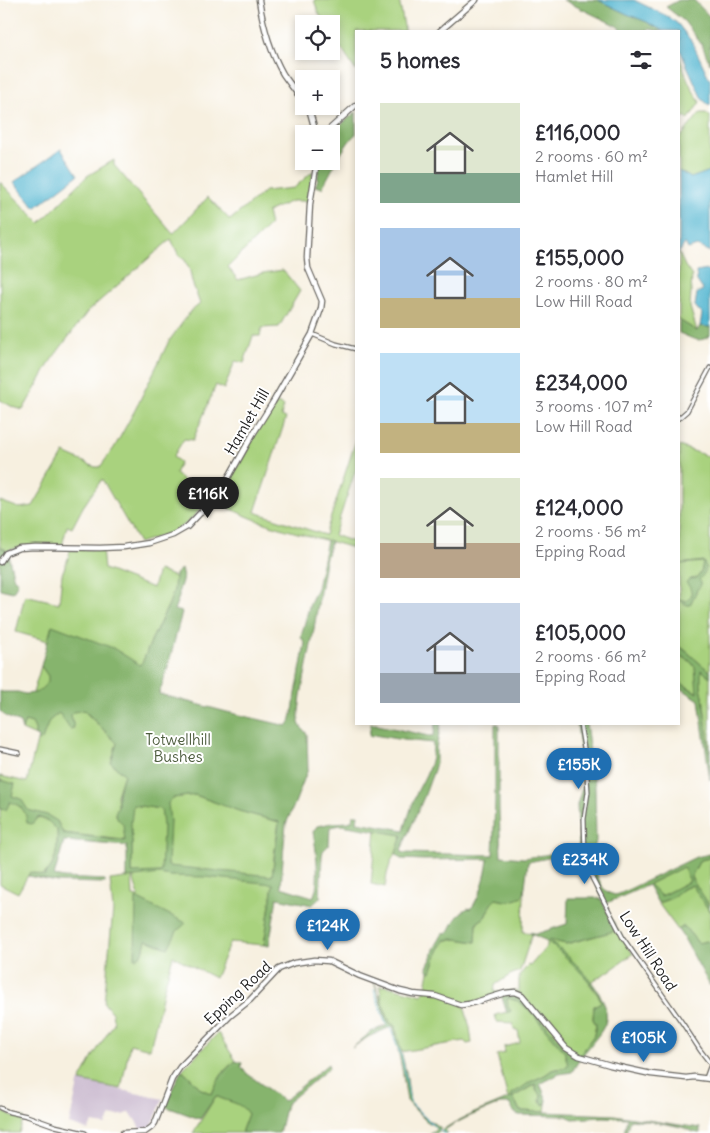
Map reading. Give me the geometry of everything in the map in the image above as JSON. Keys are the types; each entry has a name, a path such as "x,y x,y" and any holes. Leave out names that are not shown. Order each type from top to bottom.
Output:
{"street":[{"path":"259,0 264,28 277,61 295,90"},
{"path":"441,30 476,0"},
{"path":"334,125 355,106"},
{"name":"Hamlet Hill","path":"0,562 6,552 19,548 100,548 149,543 173,535 187,527 219,493 312,334 321,309 322,301 308,268 307,258 310,204 316,170"},
{"path":"312,334 336,344 355,349"},
{"path":"680,417 687,411 710,368"},
{"name":"Low Hill Road","path":"580,725 586,760 588,792 584,819 585,854 592,878 623,938 710,1063"},
{"path":"0,749 19,753"},
{"name":"Epping Road","path":"123,1133 149,1130 154,1123 175,1074 189,1056 230,1016 250,1000 279,969 308,960 329,961 360,976 400,991 435,996 462,1005 505,993 519,993 566,1048 579,1056 651,1074 686,1078 708,1078"},
{"path":"708,1078 710,1063"},
{"path":"0,1108 55,1126 86,1133"}],"shaded area":[{"path":"79,1080 163,1099 153,1123 146,1130 140,1130 130,1112 111,1116 105,1125 92,1123 88,1130 69,1124"}],"green space":[{"path":"314,0 399,0 405,30 355,30 355,69 340,47 340,15 320,15"},
{"path":"563,0 598,0 661,30 621,30 617,26"},
{"path":"679,0 694,0 710,16 710,64 702,45 684,21 666,7"},
{"path":"680,58 690,85 700,102 688,120 685,116 680,121"},
{"path":"355,113 355,135 340,156 340,125"},
{"path":"700,113 706,113 710,116 710,171 691,178 680,172 680,138"},
{"path":"114,160 114,165 173,234 208,197 230,220 265,191 294,188 313,171 309,201 292,201 267,212 270,225 228,267 238,280 283,270 300,291 279,327 262,328 260,336 253,336 244,363 235,361 224,389 216,385 193,440 184,439 173,457 180,462 175,474 209,499 184,525 162,536 139,543 102,479 83,507 72,528 67,526 62,546 20,547 6,551 0,547 0,501 19,508 33,506 64,453 95,467 100,467 114,448 135,410 169,341 190,312 200,304 190,271 185,260 179,256 171,239 88,311 52,359 23,410 0,400 0,182 40,223 87,176"},
{"path":"319,170 332,170 322,188 315,186"},
{"path":"680,255 692,276 690,307 697,331 680,321"},
{"path":"680,321 697,331 700,326 710,327 710,335 706,338 699,340 680,333"},
{"path":"277,403 284,406 281,416 286,418 255,512 325,535 355,443 355,472 334,535 355,543 355,549 258,521 216,500 239,465 259,428"},
{"path":"680,446 710,457 710,759 700,681 703,666 680,647"},
{"name":"Totwellhill Bushes","path":"327,540 331,541 325,561 299,712 299,723 307,734 308,769 286,824 281,887 313,897 317,875 313,832 317,826 349,822 352,820 353,815 358,815 357,822 404,830 415,797 430,763 433,743 374,735 372,737 369,736 371,725 429,736 434,735 435,725 441,725 434,770 401,850 403,853 493,855 495,725 499,725 501,856 524,858 577,850 579,843 577,805 583,785 577,725 586,725 595,786 596,841 592,863 603,888 609,893 619,894 696,857 710,854 710,858 700,860 691,877 708,903 710,912 692,885 681,890 672,898 658,903 648,885 605,904 584,855 528,862 524,894 511,901 496,899 491,904 485,917 477,923 476,942 456,939 445,940 439,949 431,972 427,967 443,933 449,932 459,915 468,908 471,909 478,897 488,859 401,859 396,853 402,835 341,825 330,827 329,845 323,851 322,856 320,898 312,905 277,898 269,946 264,945 273,884 159,874 127,878 127,846 64,841 54,876 105,880 105,883 57,882 28,876 30,872 45,876 45,873 52,865 57,848 57,830 48,821 38,817 32,824 27,823 23,810 18,805 10,802 6,810 0,809 0,780 15,784 12,796 21,799 28,810 47,815 57,821 63,833 125,841 123,824 115,813 124,774 111,763 117,743 84,710 74,712 71,715 74,728 70,729 59,713 49,721 42,740 38,741 32,723 25,721 22,730 20,723 5,716 0,711 0,691 25,694 35,693 48,682 48,676 41,666 52,625 113,648 140,665 169,604 174,590 175,574 181,569 183,578 174,610 182,612 159,694 287,726 293,710 305,643 301,637 310,603 317,588","holes":["195,795 239,811 279,822 272,876 168,866 170,821 168,803 173,798","133,805 161,809 163,826 161,872 132,873 131,824","683,867 690,881 661,896 649,884"]},
{"path":"0,547 5,549 8,554 14,579 18,582 13,592 0,589"},
{"path":"102,549 104,569 153,588 158,570 175,577 174,590 169,604 140,666 52,626 48,641 16,632 25,595 59,603 62,574 69,556 69,550"},
{"path":"703,561 705,564 706,570 699,580 701,585 690,605 680,599 686,601 689,599 691,590 686,582 697,578 701,572 703,562 680,564"},
{"path":"680,647 710,671 710,677 701,670 701,687 710,759 710,780 699,700 680,688 680,683 697,693 695,667 690,661 680,656"},
{"path":"680,656 690,661 695,667 698,693 680,683"},
{"path":"41,666 49,677 117,743 111,763 124,774 117,795 118,806 133,805 161,809 173,798 195,795 239,811 279,822 273,884 264,945 230,942 215,978 173,956 150,1049 130,1044 121,1089 80,1081 114,1023 112,1013 104,1003 113,910 110,880 132,877 133,896 139,897 132,873 132,841 63,833 57,821 37,817 48,821 57,830 57,848 52,865 45,873 45,876 30,872 18,893 0,884 0,776 27,782 38,737 22,730"},
{"path":"376,830 403,835 391,861 385,887 371,884"},
{"path":"710,858 710,906 691,877 700,860"},
{"path":"683,867 690,881 661,896 649,884"},
{"path":"693,885 710,912 710,944 707,941 698,943 684,926 678,930 658,903 672,898 681,890"},
{"path":"524,894 523,932 532,934 520,971 495,985 494,992 516,990 519,993 519,976 547,946 547,939 566,944 618,930 633,954 589,983 601,1002 594,1006 593,1019 596,1025 594,1035 579,1056 567,1060 568,1065 566,1067 552,1070 530,1082 508,1099 497,1055 505,1053 504,1047 520,1043 518,1030 514,1030 513,1023 497,1022 495,1015 507,1012 501,994 464,1005 472,1043 467,1044 464,1041 401,1052 395,1026 390,1023 382,1002 380,986 422,995 426,987 429,971 431,971 439,949 446,940 457,939 476,942 477,923 485,917 491,904 496,899 511,901"},
{"path":"136,898 186,923 177,931 168,948 146,940 143,953 135,959"},
{"path":"568,898 600,898 618,930 566,944 549,940 578,966 597,989 606,1013 605,1024 572,1072 559,1074 540,1084 547,1100 546,1104 542,1104 541,1095 537,1091 535,1084 513,1097 520,1111 614,1115 700,1128 700,1133 656,1122 630,1119 626,1133 624,1133 627,1118 573,1119 566,1116 519,1115 513,1112 510,1104 500,1104 468,1117 445,1130 448,1133 441,1131 466,1117 512,1097 511,1094 552,1070 564,1068 568,1065 564,1051 529,1010 518,1001 507,998 508,1007 511,1011 507,1013 501,994 519,993 566,1048 579,1056 594,1035 596,1024 593,1019 594,1006 601,1002 599,995 577,968 559,951 545,940 530,933 536,934 567,924"},
{"path":"684,926 698,943 707,941 710,944 710,986 678,930"},
{"path":"374,981 390,1023 395,1025 406,1072 410,1102 422,1116 441,1128 436,1133 430,1133 437,1128 425,1120 407,1101 393,1026 368,1037 352,1048 371,1032 387,1025"},
{"path":"218,1033 236,1061 221,1076 212,1094 201,1089 187,1074 181,1071"},
{"path":"236,1061 242,1063 241,1066 245,1072 284,1101 328,1064 329,1068 286,1104 279,1133 242,1133 248,1114 238,1104 216,1096 200,1119 164,1106 181,1071 187,1074 201,1089 212,1094 221,1076"},
{"path":"536,1084 535,1089 541,1095 540,1102 546,1104 545,1112 520,1111 513,1097"},
{"path":"216,1096 238,1104 245,1109 248,1114 242,1133 193,1133"},
{"path":"0,1110 13,1117 24,1118 19,1133 0,1133"}],"water":[{"path":"598,0 634,0 669,17 678,24 692,42 710,80 710,106 702,99 680,50 680,30 661,30"},
{"path":"61,149 78,175 35,208 14,182"},
{"path":"710,171 710,252 697,246 688,249 685,243 680,251 680,172 691,178"},
{"path":"708,270 710,272 710,327 700,326 702,314 695,306 697,293 703,290 697,281 696,272"}],"waterway":[{"path":"374,989 384,1020 391,1030 402,1058 410,1102 437,1129 445,1133"}]}
